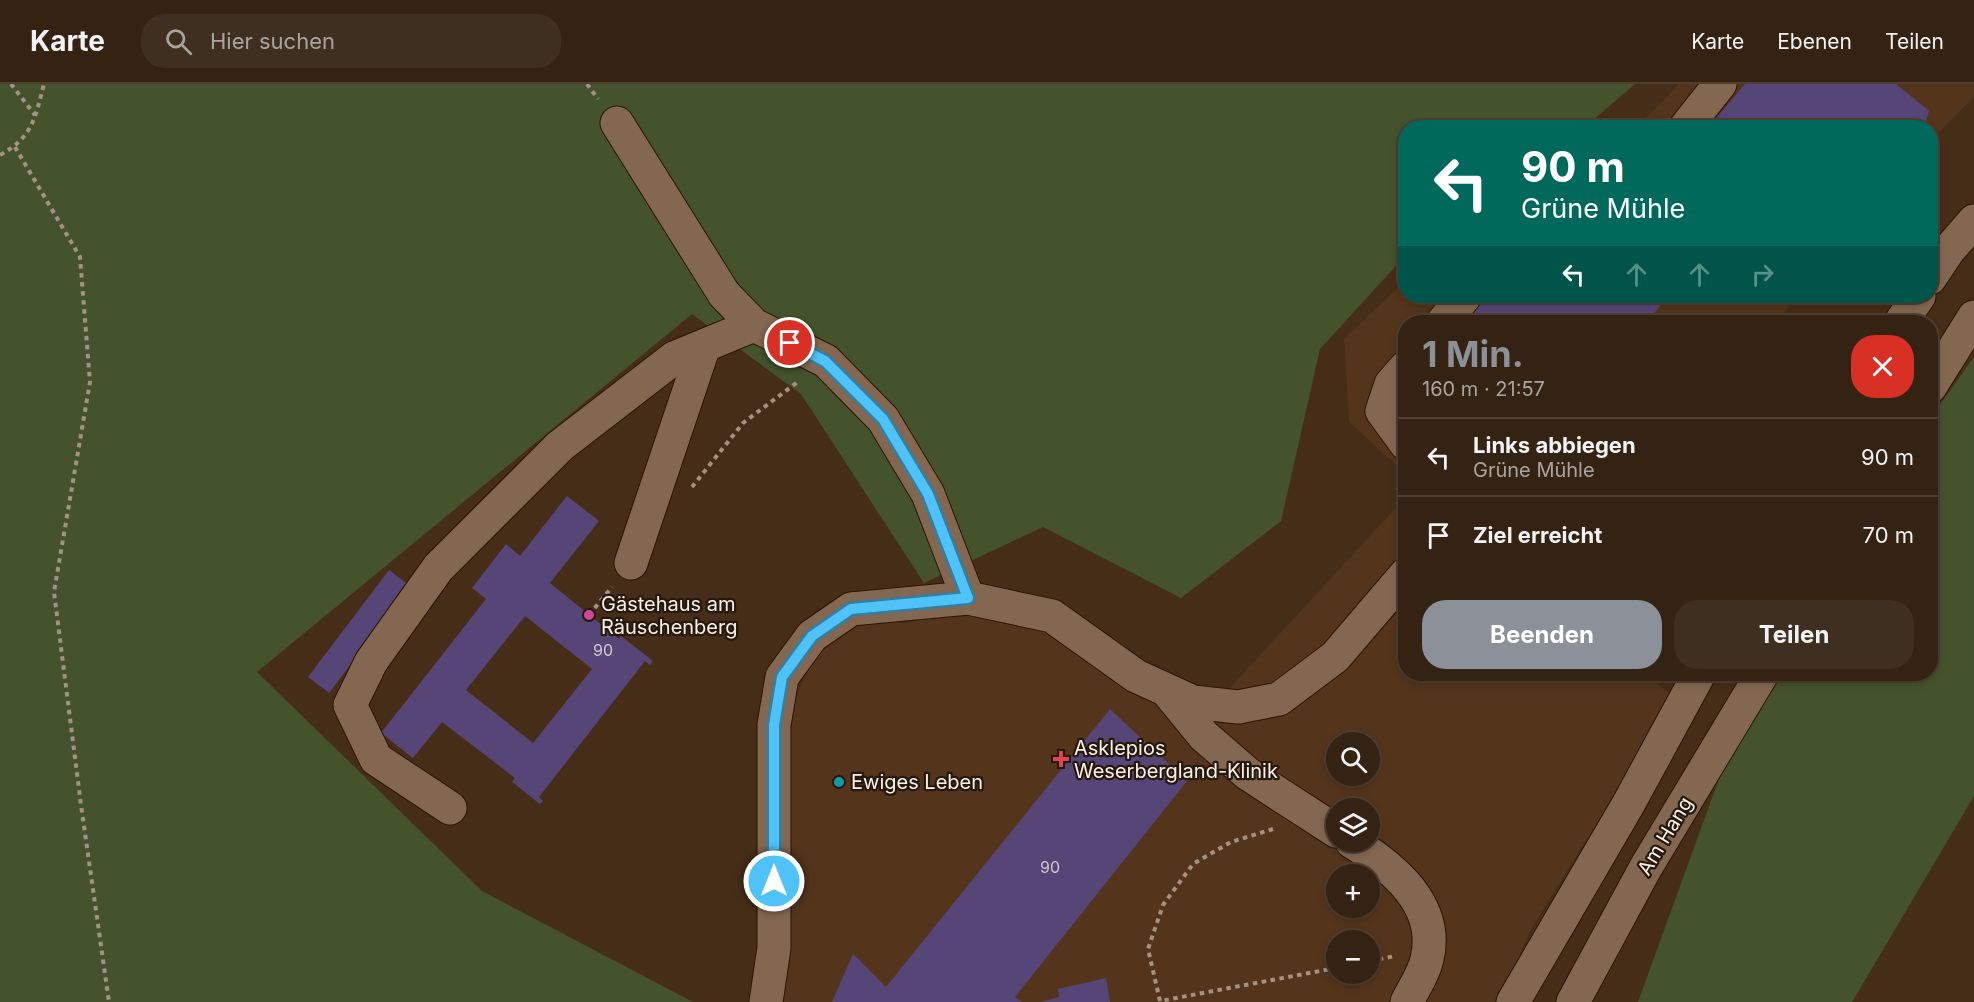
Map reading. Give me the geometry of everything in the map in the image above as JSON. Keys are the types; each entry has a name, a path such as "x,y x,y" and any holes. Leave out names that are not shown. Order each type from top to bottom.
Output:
{"street":[{"path":"1691,120 1720,84"},
{"path":"617,123 724,294 754,325 825,361 883,419 928,494 968,598"},
{"path":"1938,266 1974,221"},
{"path":"1449,315 1459,303"},
{"path":"1938,374 1974,317"},
{"path":"450,808 376,759 350,705 370,662 438,568 560,446 674,358 754,325"},
{"path":"631,563 704,346"},
{"path":"1398,376 1391,384 1382,411 1398,433"},
{"path":"765,1002 774,948 774,725 782,677 812,636 851,609 968,598 1052,616 1136,676 1193,702 1238,708 1280,699 1335,657 1398,583"},
{"path":"1513,1002 1629,803 1695,681"},
{"name":"Am Hang","path":"1573,1002 1646,867 1758,681"},
{"path":"1166,690 1204,736 1248,774 1325,824"},
{"path":"1368,852 1385,863 1420,902 1428,922 1427,959 1407,1002"}],"path":[{"path":"11,84 36,115"},
{"path":"0,155 15,147 24,138 36,115 44,84"},
{"path":"15,147 80,257 90,382 54,592 109,1002"},
{"path":"691,488 743,423 825,361"},
{"path":"589,615 631,563"},
{"path":"1325,824 1231,842 1193,864 1163,905 1148,949 1160,1001 1326,970"}],"shaded area":[{"path":"1679,84 1974,84 1974,97 1938,134 1938,120 1644,120"},
{"path":"1398,288 1398,303 1791,303 1782,315 1398,315 1398,467 1349,422 1344,339"},
{"name":"Asklepios Weserbergland-Klinik","path":"1398,506 1398,681 1653,681 1675,697 1530,931 1499,1002 777,1002 786,717 812,663 843,628 879,622 907,623 945,613 1051,600 1213,706"}],"green space":[{"path":"0,84 1635,84 1593,120 1398,120 1398,264 1320,349 1281,521 1181,598 1043,527 924,583 801,394 692,314 257,672 482,891 693,1002 0,1002"},
{"path":"1974,357 1974,796 1852,1002 1638,1002 1754,681 1938,681 1938,407"}],"building":[{"path":"1745,84 1896,84 1929,111 1926,120 1715,120"},
{"path":"1475,303 1662,303 1653,315 1465,315"},
{"path":"567,496 599,521 550,583 619,639 621,636 653,661 650,665 645,661 539,797 543,801 540,804 512,782 515,778 442,722 413,758 381,733 486,599 472,588 506,544 520,556","holes":["525,616 592,669 533,743 466,690"]},
{"path":"389,570 410,586 329,693 308,677"},
{"path":"1110,709 1187,781 1015,997 1022,1002 832,1002 853,954 886,987"},
{"path":"1106,978 1110,1002 1041,1002 1059,997 1058,989"}],"place":[{"name":"Gästehaus am Räuschenberg","path":"589,615"},
{"name":"Asklepios Weserbergland-Klinik","path":"1061,759"},
{"name":"Ewiges Leben","path":"839,782"}],"route":[{"path":"774,881 774,725 782,677 812,636 851,609 968,598 928,494 883,419 825,361 790,343"}]}
